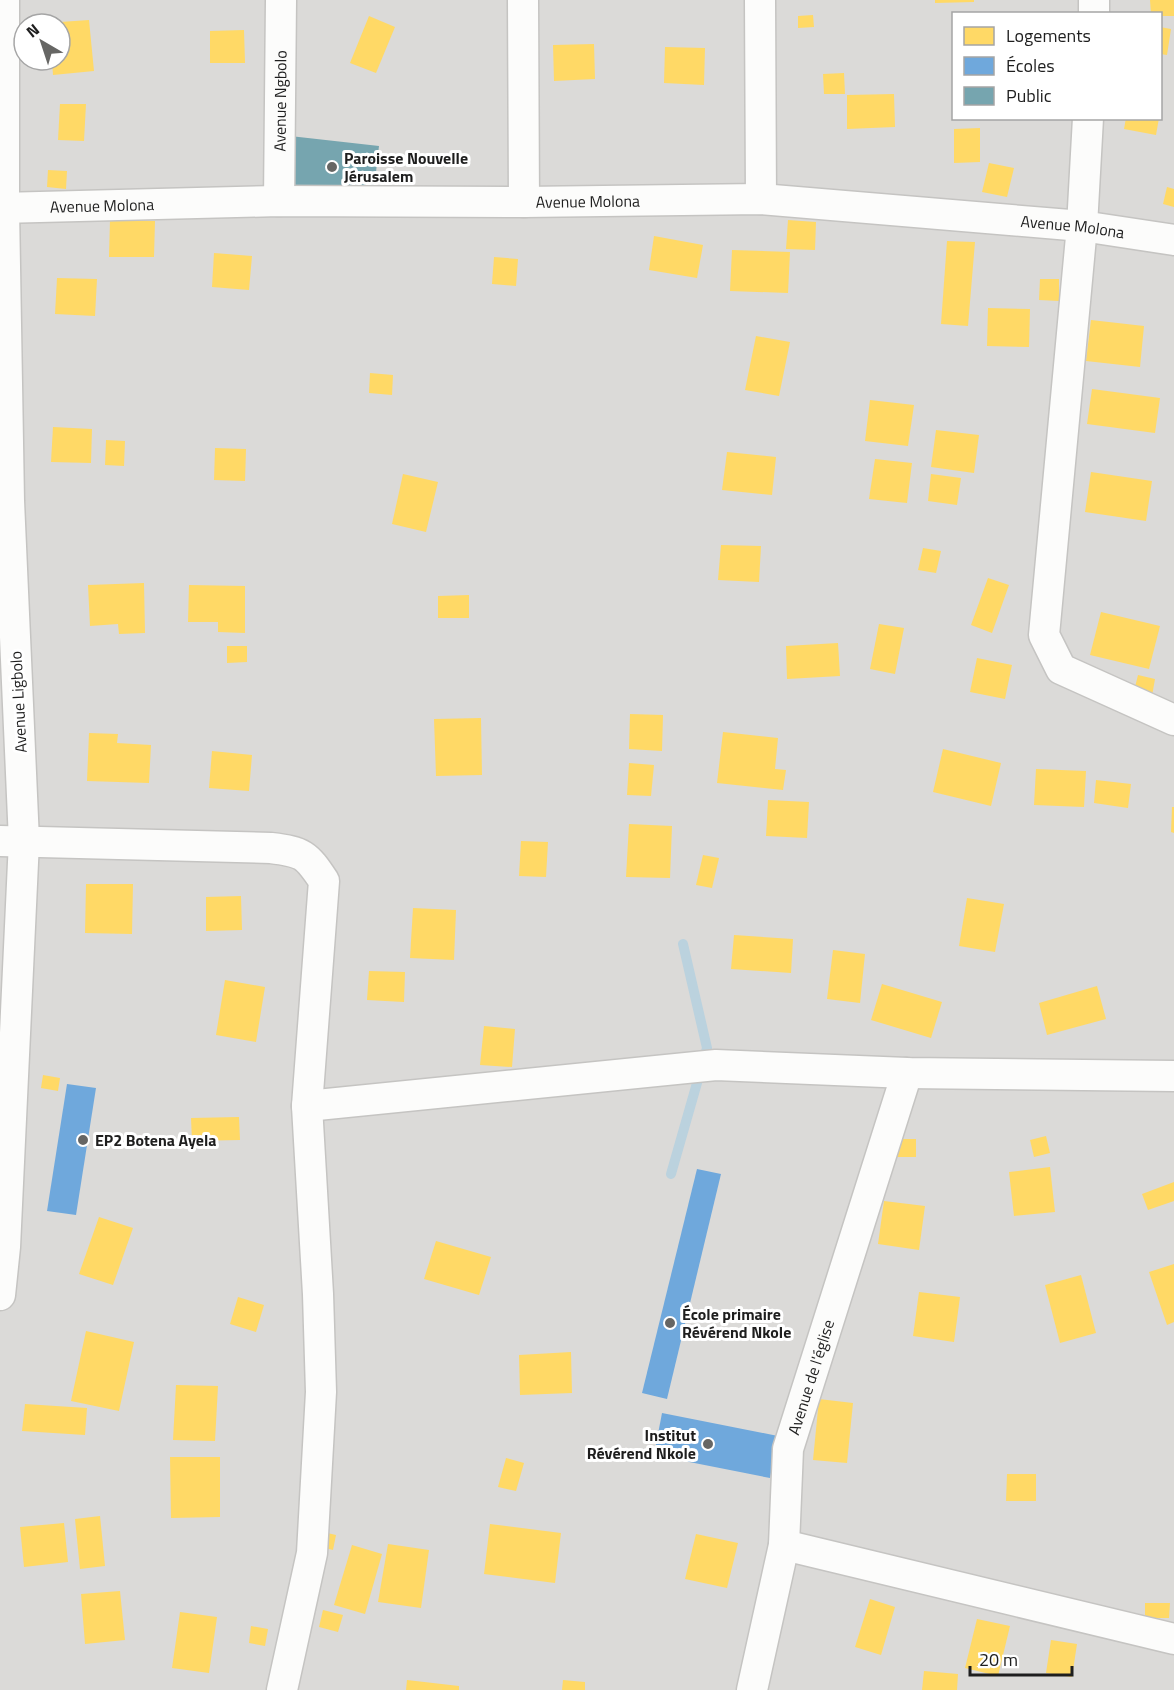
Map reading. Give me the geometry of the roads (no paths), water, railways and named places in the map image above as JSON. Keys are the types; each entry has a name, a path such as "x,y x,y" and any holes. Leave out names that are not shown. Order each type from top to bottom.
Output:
{"street":[{"name":"Avenue Ligbolo","path":"0,1295 12,841 4,501 2,208 4,0"},
{"name":"Avenue Ngbolo","path":"279,201 281,0"},
{"path":"523,0 524,202"},
{"path":"760,0 761,200"},
{"path":"1088,120 1082,226 1044,635 1061,669 1174,720"},
{"name":"Avenue Molona","path":"2,208 279,201 761,200 1082,226 1174,240"},
{"path":"12,841 271,848 296,851 312,863 324,881 307,1106 321,1392 312,1553 282,1690"},
{"path":"307,1106 716,1065 908,1072 1174,1076"},
{"name":"Avenue de l'église","path":"752,1690 784,1545 788,1449 908,1072"},
{"path":"784,1545 1174,1639"}],"waterway":[{"path":"671,1174 707,1048 683,944"}],"place":[{"name":"Paroisse Nouvelle Jérusalem","path":"332,167"},
{"name":"EP2 Botena Ayela","path":"83,1140"},
{"name":"École primaire Révérend Nkole","path":"670,1323"},
{"name":"Institut Révérend Nkole","path":"708,1444"}]}
